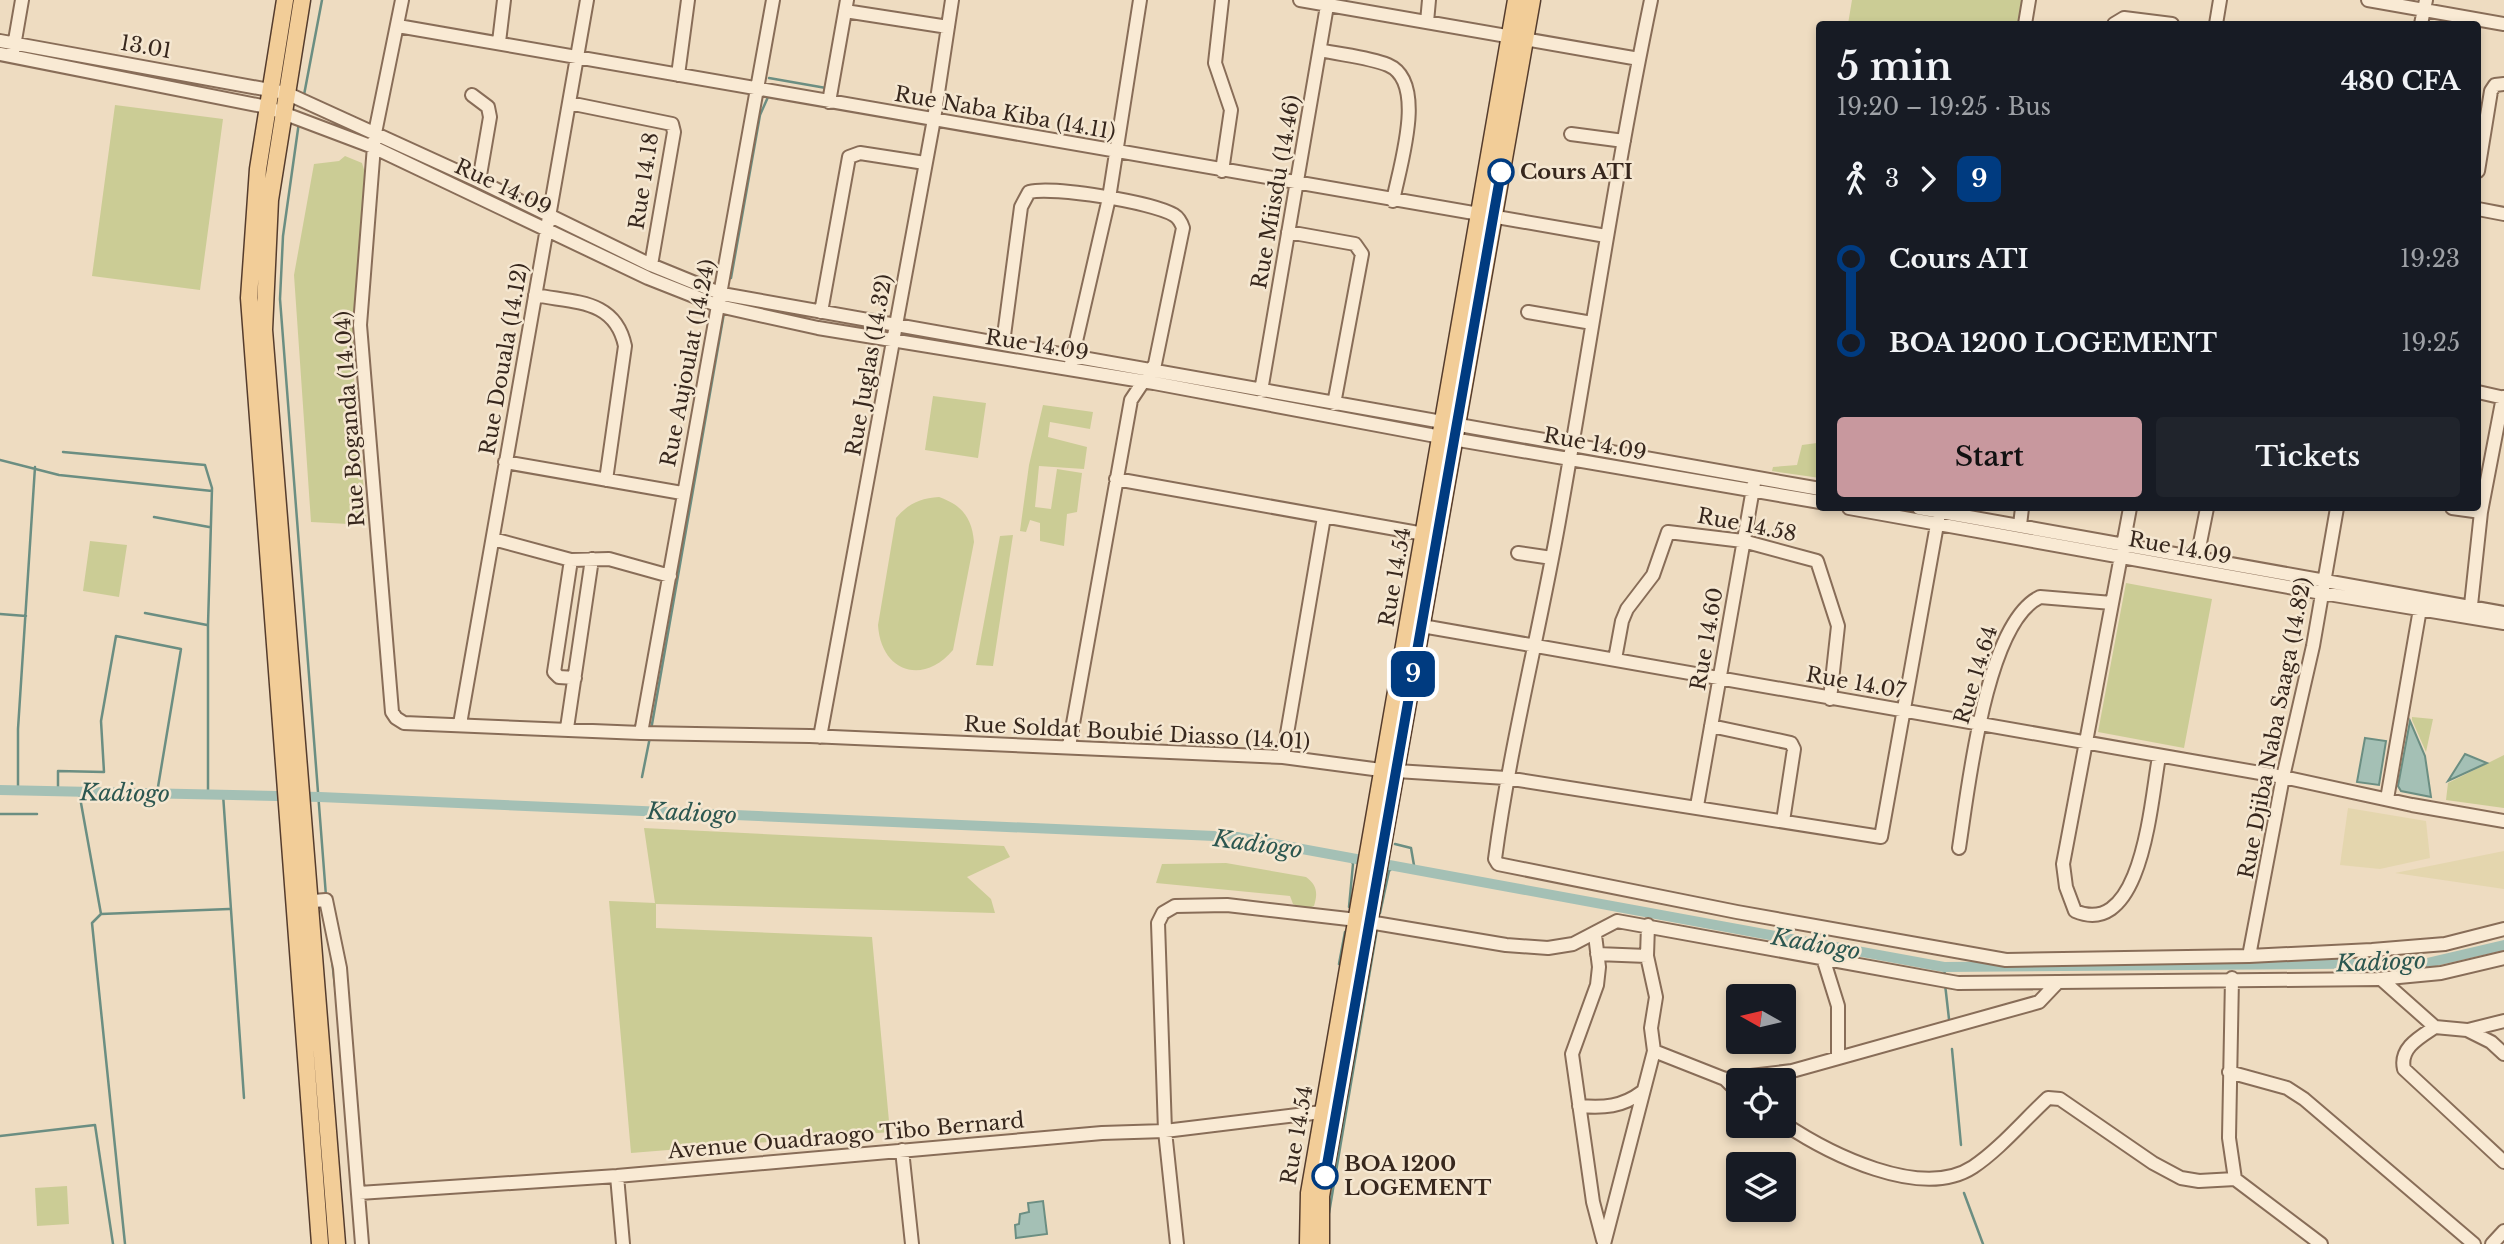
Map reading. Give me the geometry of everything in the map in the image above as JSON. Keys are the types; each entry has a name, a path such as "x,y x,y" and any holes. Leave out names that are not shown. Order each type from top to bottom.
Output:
{"main road":[{"path":"285,0 266,236 264,330 302,902 320,1244"},
{"path":"278,91 302,0"},
{"path":"1516,0 1517,37"},
{"path":"1517,37 1532,0"},
{"name":"Rue 14.54","path":"1308,1244 1309,1193 1329,1113 1375,850 1424,534 1449,431 1517,37"},
{"path":"1388,770 1422,626 1449,431"},
{"path":"302,902 337,1244"},
{"name":"Rue 14.54","path":"1321,1244 1321,1196 1329,1113"}],"street":[{"path":"9,51 22,0"},
{"name":"Rue Boganda (14.04)","path":"392,712 360,325 373,147 402,0"},
{"path":"499,42 504,0"},
{"name":"Rue Douala (14.12)","path":"460,724 535,295 550,224 587,0"},
{"path":"678,75 688,0"},
{"name":"Rue Aujoulat (14.24)","path":"641,733 670,576 682,493 774,0"},
{"name":"Rue Juglas (14.32)","path":"820,737 934,119 952,0"},
{"path":"1070,370 1109,198 1140,0"},
{"path":"1222,0 1215,63 1231,110 1222,171"},
{"path":"1300,0 1639,59"},
{"path":"1427,22 1429,0"},
{"path":"1651,0 1606,236 1552,558 1506,778 1495,859 1503,866 2006,960 2249,956 2445,944 2504,929"},
{"path":"2026,21 2029,0"},
{"path":"2216,21 2220,0"},
{"path":"2368,0 2425,5 2504,24"},
{"name":"Rue Miisdu (14.46)","path":"1261,390 1327,3"},
{"path":"829,102 846,6 948,27"},
{"path":"2119,21 2124,18 2148,21"},
{"name":"Rue Naba Kiba (14.11)","path":"398,26 1606,236"},
{"name":"13.01","path":"0,41 9,51 275,110"},
{"path":"1320,50 1388,65 1404,79 1410,101 1393,201"},
{"name":"13.01","path":"9,51 278,91"},
{"path":"2481,153 2491,91 2495,85 2504,84"},
{"name":"Rue 14.09","path":"278,91 479,181 648,278 720,300 893,340 1754,484 1816,489"},
{"path":"472,95 488,107 490,117 479,181"},
{"name":"Rue 14.18","path":"569,103 672,124 674,132 651,265"},
{"name":"Rue 14.09","path":"275,110 373,147 651,265 720,300 821,312 1003,343 1334,404 1449,431"},
{"path":"1571,134 1624,141"},
{"path":"821,312 849,157 860,153 925,163"},
{"path":"1003,343 1023,198 1029,192 1045,189 1109,198 1171,213 1184,228 1151,370 1131,400 1069,746"},
{"path":"2481,210 2504,214"},
{"path":"1288,232 1354,244 1362,254 1334,404"},
{"path":"535,295 602,308 615,321 623,335 625,346 606,480"},
{"path":"1528,312 1592,323"},
{"path":"2471,605 2481,512 2503,398 2481,393"},
{"path":"505,463 682,493"},
{"path":"1116,479 1424,534"},
{"name":"Rue 14.09","path":"1754,484 1816,501"},
{"name":"Rue 14.60","path":"1696,806 1754,484"},
{"name":"Rue 14.09","path":"1894,511 2020,525 2197,558 2420,609 2504,623"},
{"path":"2020,525 2022,511"},
{"path":"2129,511 2063,864 2069,899 2075,911 2088,916 2109,912 2125,896 2136,877 2159,757"},
{"path":"2197,558 2206,511"},
{"name":"Rue Djiba Naba Saaga (14.82)","path":"2249,956 2283,777 2314,646 2336,511"},
{"path":"2474,511 2481,512"},
{"path":"1902,712 1939,514"},
{"name":"Rue 14.09","path":"1939,514 2121,558 2471,605 2504,612"},
{"path":"1283,757 1324,517"},
{"name":"Rue 14.58","path":"1615,660 1627,609 1653,575 1668,532 1744,541 1811,558 1821,566 1838,626 1830,699"},
{"path":"493,539 571,560 621,561 670,576"},
{"path":"1518,553 1552,558"},
{"path":"567,728 592,559"},
{"path":"571,560 554,672 559,677 575,678"},
{"name":"Rue 14.64","path":"1959,848 1979,724 2005,637 2014,620 2039,597 2112,603"},
{"path":"2387,799 2420,609"},
{"name":"Rue 14.07","path":"1422,626 2283,777 2504,821"},
{"name":"Rue Soldat Boubié Diasso (14.01)","path":"392,712 396,719 404,723 1069,746 1283,757 1388,770 1506,778 1881,837 1902,712"},
{"path":"1711,726 1791,743 1794,749 1783,821"},
{"path":"302,902 326,900 340,968 362,1244"},
{"path":"1177,1244 1165,1131 1158,923 1163,912 1183,905 1227,905 1363,921 1506,945 1548,948 1573,944 1595,935 1617,921 1958,983 2232,978 2381,979 2441,973 2504,958"},
{"path":"1604,1244 1654,1051 1651,1028 1656,997 1647,957 1648,925"},
{"path":"1595,935 1597,985 1572,1054 1593,1202 1604,1244"},
{"path":"1597,954 1647,957"},
{"path":"1823,958 1838,1006 1838,1056"},
{"path":"2232,978 2228,1138 2235,1180"},
{"path":"2381,979 2435,1027 2467,1030 2504,1021"},
{"path":"1654,1051 1725,1079 1792,1071 2039,1002 2058,982"},
{"path":"2435,1027 2407,1049 2404,1069 2504,1162"},
{"path":"2467,1030 2491,1042 2504,1054"},
{"path":"2229,1072 2287,1088 2474,1244"},
{"path":"1579,1106 1611,1107 1627,1103 1642,1092"},
{"path":"1796,1132 1878,1170 1915,1178 1942,1177 1958,1175 1974,1167 2048,1098 2060,1099 2153,1163 2181,1178 2199,1181 2235,1180 2321,1244"},
{"name":"Avenue Ouadraogo Tibo Bernard","path":"359,1193 617,1176 1102,1133 1165,1131 1329,1113"},
{"path":"902,1150 912,1244"},
{"path":"617,1176 623,1244"},
{"path":"2492,1244 2504,1231"}],"shaded area":[{"path":"2410,721 2425,756 2431,797 2401,791 2398,786"},
{"path":"2365,738 2386,741 2379,785 2357,782"},
{"path":"2465,754 2487,763 2448,781"},
{"path":"2348,808 2426,821 2430,858 2380,869 2340,865"},
{"path":"2504,851 2504,889 2395,873"},
{"path":"1043,1201 1047,1234 1016,1238 1015,1225 1019,1224 1020,1214 1029,1212 1028,1203"}],"green space":[{"path":"1852,0 2023,0 2020,21 1848,21"},
{"path":"115,105 223,119 200,290 92,276"},
{"path":"345,156 362,163 365,173 352,358 367,525 311,522 294,275 314,164 339,161"},
{"path":"933,396 986,403 978,458 925,450"},
{"path":"1043,405 1093,412 1090,429 1050,422 1048,437 1087,447 1084,469 1039,466 1035,507 1051,509 1057,469 1082,473 1077,512 1067,514 1064,546 1040,541 1040,523 1030,520 1026,532 1020,531 1029,465"},
{"path":"1816,443 1816,477 1772,471 1773,467 1797,465 1802,445"},
{"path":"939,497 960,508 971,526 974,542 953,650 929,668 905,669 887,654 878,625 896,518 915,503"},
{"path":"1013,535 993,666 976,665 1000,536"},
{"path":"90,541 127,545 119,597 83,591"},
{"path":"2126,583 2212,599 2184,748 2098,732"},
{"path":"2412,717 2433,719 2426,752 2412,720"},
{"path":"2504,755 2504,808 2446,800 2448,783"},
{"path":"644,828 1004,846 1010,857 967,877 991,899 995,913 656,904 656,928 872,937 890,1132 631,1153 609,901 655,903"},
{"path":"1226,863 1306,877 1316,890 1314,906 1306,909 1293,904 1290,896 1156,883 1162,864"},
{"path":"67,1186 69,1224 37,1226 35,1188"}],"waterway":[{"path":"304,95 322,0"},
{"path":"769,78 826,88"},
{"path":"731,278 760,115 768,97"},
{"path":"299,122 283,236 280,299 326,896"},
{"path":"651,730 724,313"},
{"path":"63,452 205,465 212,488 208,625 208,794"},
{"path":"0,460 59,475 212,491"},
{"path":"18,790 18,729 35,467"},
{"path":"154,517 209,527"},
{"path":"145,613 207,625"},
{"path":"0,614 26,616"},
{"path":"58,791 58,771 104,772 101,721 116,636 181,649 157,793"},
{"path":"642,777 650,737"},
{"name":"Kadiogo","path":"0,790 320,797 1237,837 1944,967 2427,963 2504,945"},
{"path":"79,792 101,914"},
{"path":"223,794 244,1098"},
{"path":"0,814 37,814"},
{"path":"1395,844 1411,848 1415,871"},
{"path":"1349,907 1353,864 1351,860"},
{"path":"1380,913 1389,871 1393,867"},
{"path":"125,1244 92,923 101,914 229,909"},
{"path":"1329,1213 1377,929"},
{"path":"1339,964 1345,932"},
{"path":"331,952 336,994"},
{"path":"1944,967 1945,977"},
{"path":"1945,984 1949,1019"},
{"path":"1952,1049 1961,1145"},
{"path":"0,1136 95,1125 113,1244"},
{"path":"1964,1193 1983,1244"}],"bus line":[{"name":"9","path":"1325,1176 1501,172"}],"place":[{"name":"Cours ATI","path":"1501,172"},
{"name":"BOA 1200 LOGEMENT","path":"1325,1176"}]}
